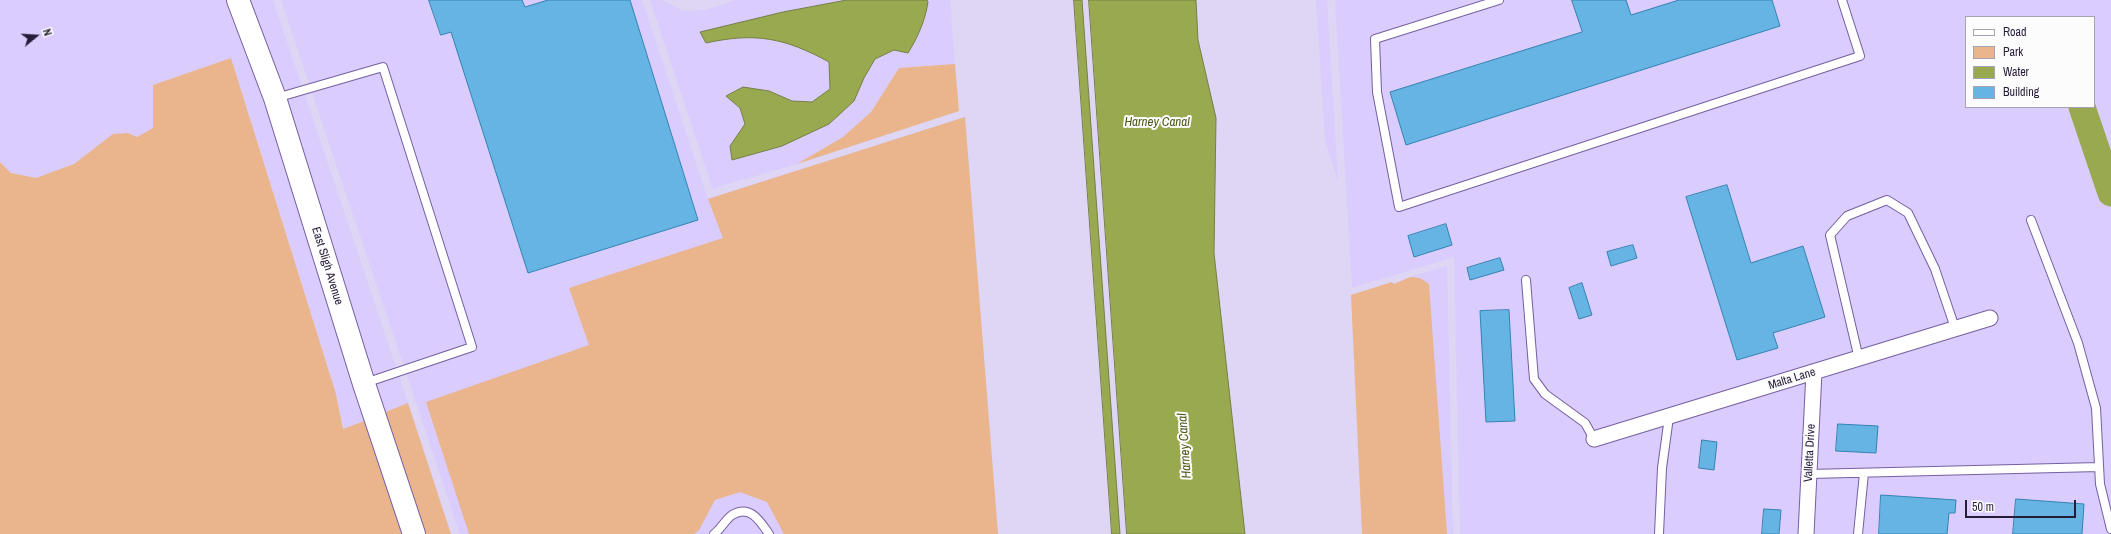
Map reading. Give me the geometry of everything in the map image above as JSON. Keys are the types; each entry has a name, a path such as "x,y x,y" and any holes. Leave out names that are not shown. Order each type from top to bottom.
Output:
{"street":[{"name":"East Sligh Avenue","path":"238,0 275,98 364,384 414,534"},
{"name":"Malta Lane","path":"1594,439 1990,318"},
{"name":"Valletta Drive","path":"1806,534 1814,372"}],"lane":[{"path":"1499,0 1375,38 1376,92 1399,207 1860,56 1842,0"},
{"path":"275,98 383,67 472,347 364,384"},
{"path":"1859,358 1830,235 1847,216 1887,200 1908,213 1935,269 1956,328"},
{"path":"2031,220 2078,343 2096,408 2100,484 2111,529"},
{"path":"1526,280 1534,379 1546,394 1585,423 1594,439"},
{"path":"1659,534 1662,468 1669,417"},
{"path":"1809,474 2099,467"},
{"path":"1858,534 1864,473"},
{"path":"714,534 732,516 744,511 755,515 769,534"}],"shaded area":[{"path":"0,0 228,0 267,101 367,420 343,429 336,394 231,58 153,85 153,128 137,137 128,133 91,151 74,164 36,178 11,173 0,162"},
{"path":"247,0 273,0 408,403 383,413"},
{"path":"281,0 642,0 708,199 965,117 998,534 460,534"},
{"path":"650,0 662,0 683,11 705,10 735,0 847,0 783,12 706,43 729,38 749,36 777,39 802,48 829,62 830,89 812,102 792,101 769,91 726,95 740,108 745,124 730,146 733,160 864,78 875,59 894,50 928,2 927,0 950,0 955,64 899,68 871,112 843,137 797,164 717,187 717,189 713,190"},
{"path":"1316,0 1327,0 1338,182 1325,139"},
{"path":"1335,0 2111,0 2111,534 1460,534 1454,257 1352,288"},
{"path":"1447,266 1453,534 1447,534 1420,278 1410,277"}],"green space":[{"path":"231,58 336,394 343,429 367,420 405,534 0,534 0,162 11,173 36,178 74,164 113,134 128,133 137,137 153,128 153,85"},
{"path":"955,64 959,111 797,164 843,137 871,112 899,68"},
{"path":"965,117 998,534 784,534 767,502 740,492 715,500 699,530 694,534 469,534 426,402 589,345 569,288 723,238 708,199"},
{"path":"1410,277 1420,278 1429,284 1447,534 1362,534 1351,295 1392,282 1394,284"},
{"path":"408,403 451,534 423,534 383,413"}],"water":[{"path":"847,0 927,0 928,2 921,29 908,53 894,50 875,59 864,78 854,101 829,124 782,146 732,160 730,146 745,124 740,108 726,96 743,87 769,91 792,101 812,102 830,89 829,62 798,47 770,39 740,38 706,43 700,32 783,12"},
{"path":"1074,0 1082,0 1120,534 1112,534"},
{"name":"Harney Canal","path":"1089,0 1196,0 1198,40 1216,118 1214,253 1245,534 1127,534"}],"building":[{"path":"429,0 522,0 525,7 548,0 630,0 698,220 528,273 451,32 441,35"},
{"path":"1572,0 1626,0 1631,15 1679,0 1772,0 1780,26 1406,145 1390,92 1582,32"},
{"path":"1727,185 1751,263 1803,246 1825,317 1773,333 1778,348 1737,360 1686,197"},
{"path":"1446,224 1452,245 1414,257 1408,236"},
{"path":"1633,245 1637,258 1611,266 1607,252"},
{"path":"1500,258 1504,270 1470,280 1467,268"},
{"path":"1582,283 1592,315 1579,319 1569,288"},
{"path":"1509,310 1515,421 1486,422 1480,311"},
{"path":"1838,424 1878,426 1876,453 1836,451"},
{"path":"1702,440 1717,442 1714,470 1699,468"},
{"path":"1881,495 1956,500 1955,513 1949,513 1947,534 1879,534"},
{"path":"2016,499 2084,504 2082,534 2013,534"},
{"path":"1764,509 1781,510 1779,534 1762,534"}],"waterway":[{"path":"2082,108 2111,193"}]}
